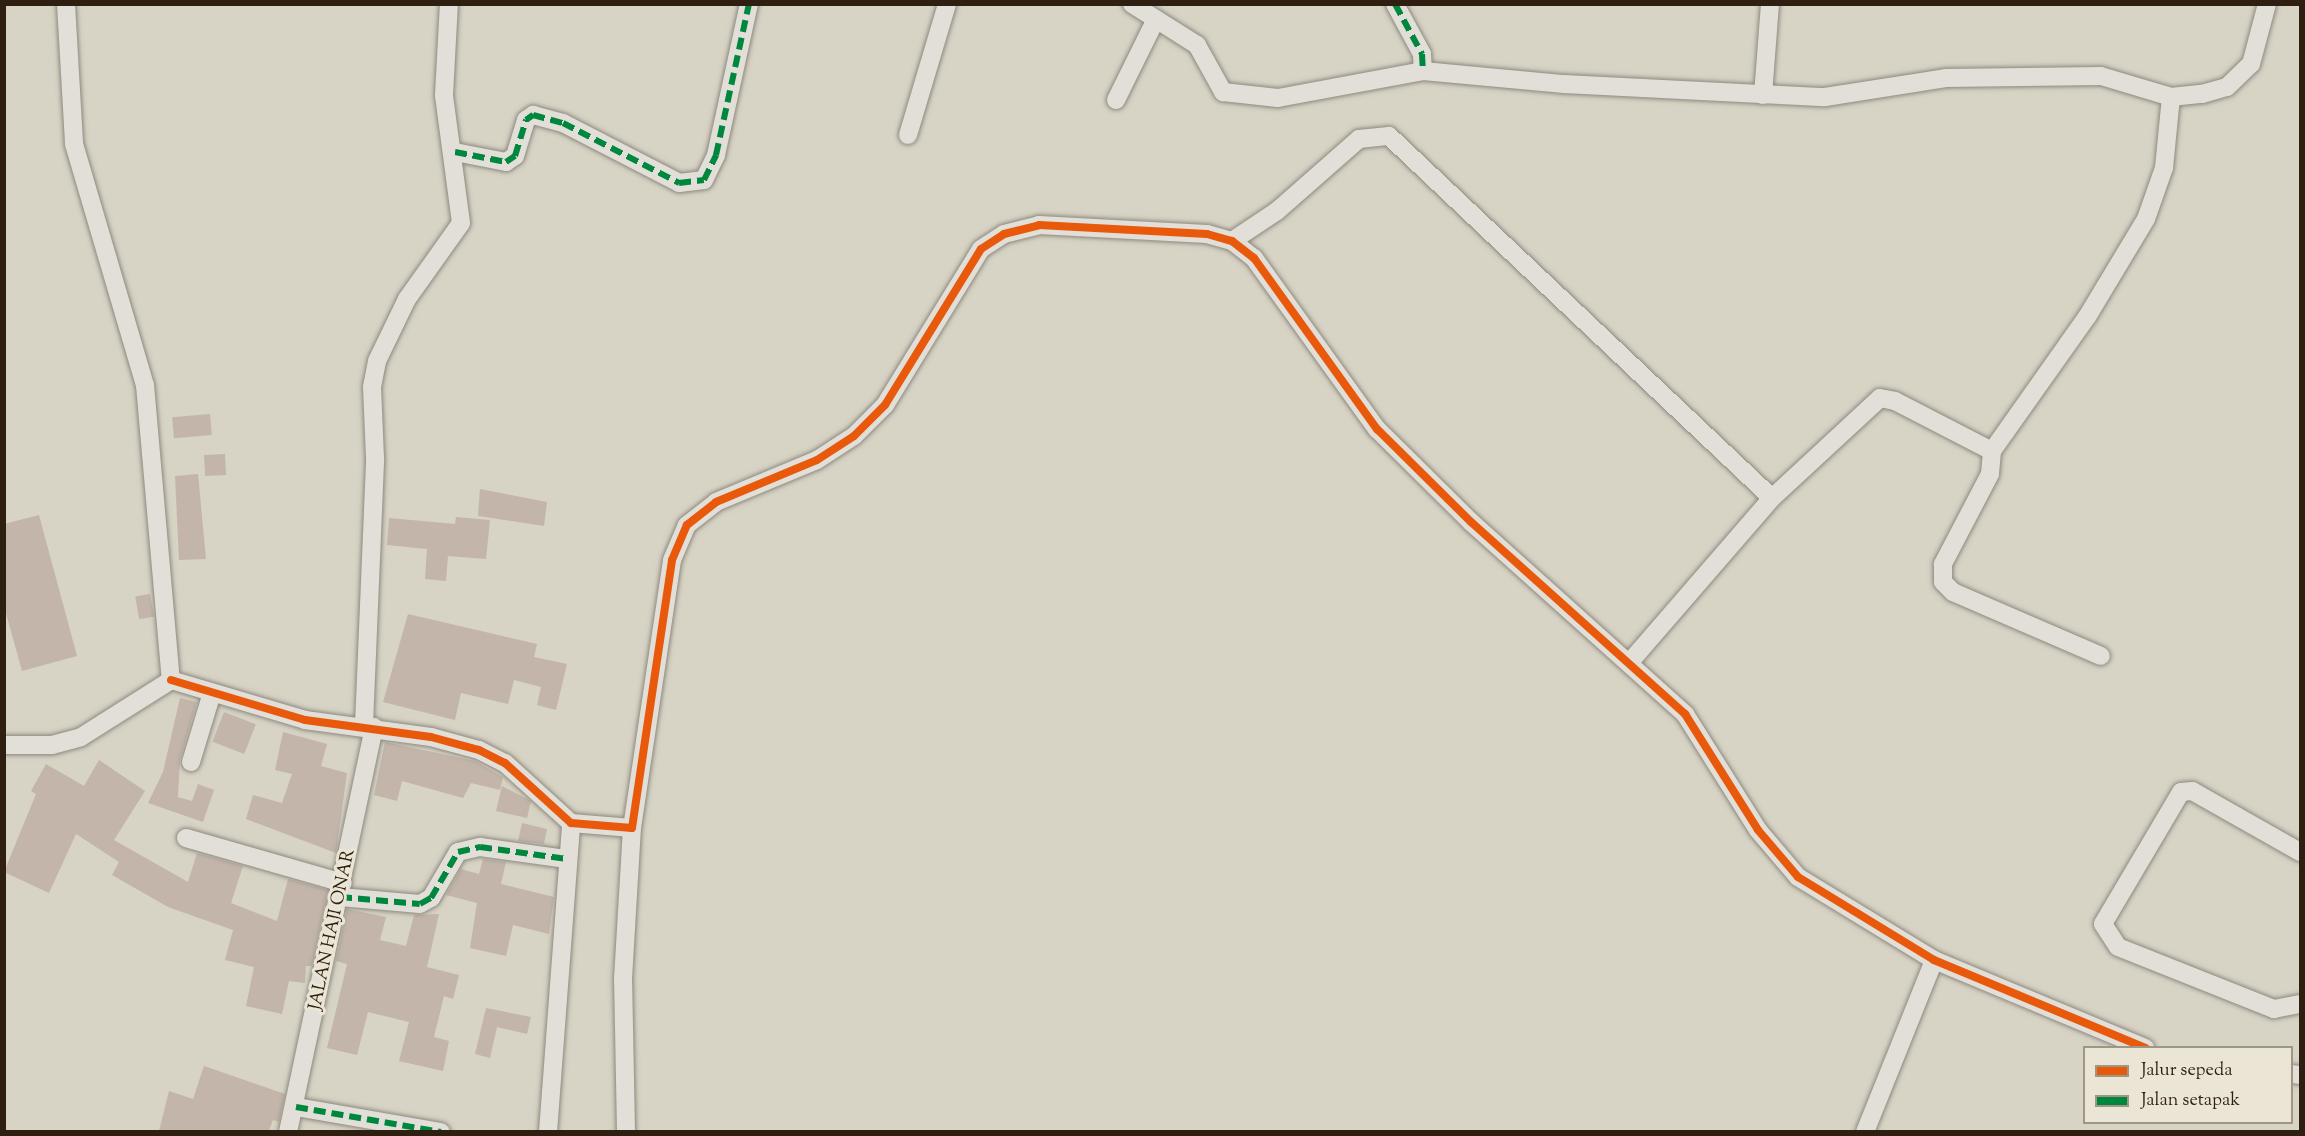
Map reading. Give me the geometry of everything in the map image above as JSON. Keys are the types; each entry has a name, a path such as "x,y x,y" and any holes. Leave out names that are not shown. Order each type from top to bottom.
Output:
{"street":[{"path":"66,4 74,144 145,385 171,680"},
{"name":"JALAN HAJI ONAR","path":"288,1131 296,1107 341,890 369,726 375,458 372,387 377,361 406,299 460,223 455,152 444,95 449,4"},
{"path":"455,152 506,162 515,156 526,120 533,115 563,123 679,183 704,180 716,155 749,4"},
{"path":"908,135 947,4"},
{"path":"1132,4 1197,45 1223,92 1278,98 1423,71 1763,94 1866,94 1988,75 2101,76 2171,97 2228,87 2251,64 2267,4"},
{"path":"1395,4 1422,54 1423,71"},
{"path":"1763,94 1770,4"},
{"path":"1116,100 1156,19"},
{"path":"2101,656 1953,592 1943,582 1943,564 1990,474 1992,451 2087,317 2146,219 2164,168 2171,97"},
{"path":"1232,241 1277,212 1359,139 1389,136 1772,498"},
{"path":"626,1131 623,979 632,828 672,560 687,525 716,502 817,460 854,436 885,405 981,249 1004,234 1039,225 1208,234 1232,241 1254,258 1377,429 1471,522 1685,714 1758,830 1798,877 1934,960 2143,1046"},
{"path":"1629,663 1772,498 1880,398 1895,400 1992,451"},
{"path":"171,680 211,696 305,720 369,726 479,750 505,763 571,823 632,828"},
{"path":"4,745 52,745 81,736 171,680"},
{"path":"191,762 211,696"},
{"path":"2301,852 2192,791 2181,792 2103,924 2118,947 2274,1009 2301,1004"},
{"path":"548,1131 571,823"},
{"path":"186,838 341,890 420,904 431,898 458,852 480,847 567,859"},
{"path":"1865,1131 1934,960"},
{"path":"296,1107 441,1131"}],"building":[{"path":"210,414 212,435 174,438 172,417"},
{"path":"225,454 226,475 205,476 204,455"},
{"path":"198,474 206,559 179,560 175,476"},
{"path":"480,489 547,502 544,526 478,516"},
{"path":"39,515 77,656 22,671 4,606 4,524"},
{"path":"456,517 490,520 486,559 448,556 446,581 425,579 427,549 387,545 389,518 455,524"},
{"path":"150,594 154,617 139,619 135,597"},
{"path":"408,614 537,644 534,657 567,664 556,710 537,705 541,687 514,680 508,704 461,693 455,720 383,702"},
{"path":"180,698 197,702 180,759 178,797 192,801 198,784 214,790 203,822 148,803 163,772"},
{"path":"224,712 256,724 244,754 213,742"},
{"path":"283,732 327,744 321,766 347,773 336,853 246,819 253,795 282,803 292,774 275,770"},
{"path":"385,742 475,761 503,777 500,790 471,783 463,798 402,781 397,801 374,795"},
{"path":"99,760 145,791 114,840 188,882 197,853 243,866 231,903 277,921 288,879 328,890 312,966 306,966 305,983 289,981 282,1014 246,1006 254,967 225,960 233,930 168,907 112,875 119,862 76,834 49,893 4,872 36,794 31,791 46,764 84,786"},
{"path":"502,786 531,801 527,818 496,811"},
{"path":"522,823 547,829 544,844 518,841"},
{"path":"483,859 506,862 501,884 554,897 549,934 513,925 506,956 470,948 477,903 446,895 461,869 479,874"},
{"path":"347,909 386,917 380,940 406,946 414,915 439,914 427,967 459,975 453,999 444,996 434,1037 449,1041 443,1071 399,1061 409,1022 368,1012 357,1055 327,1048 347,964 336,961"},
{"path":"486,1008 531,1017 527,1034 497,1027 490,1058 475,1054"},
{"path":"204,1066 285,1094 279,1122 273,1120 269,1131 159,1131 169,1091 193,1099"}],"marked path":[{"path":"455,152 506,162 515,156 526,120 533,115 563,123 679,183 704,180 716,155 749,4"},
{"path":"1395,4 1422,54 1423,71"},
{"path":"340,897 420,904 431,898 458,852 480,847 567,859"},
{"path":"296,1107 441,1132"}],"cycle path":[{"path":"171,680 305,720 431,737 479,750 505,763 571,823 632,828 672,560 687,525 716,502 817,460 854,436 885,405 981,249 1004,234 1039,225 1207,234 1232,241 1254,258 1377,429 1471,522 1685,714 1758,830 1798,877 1934,960 2140,1046"}]}
